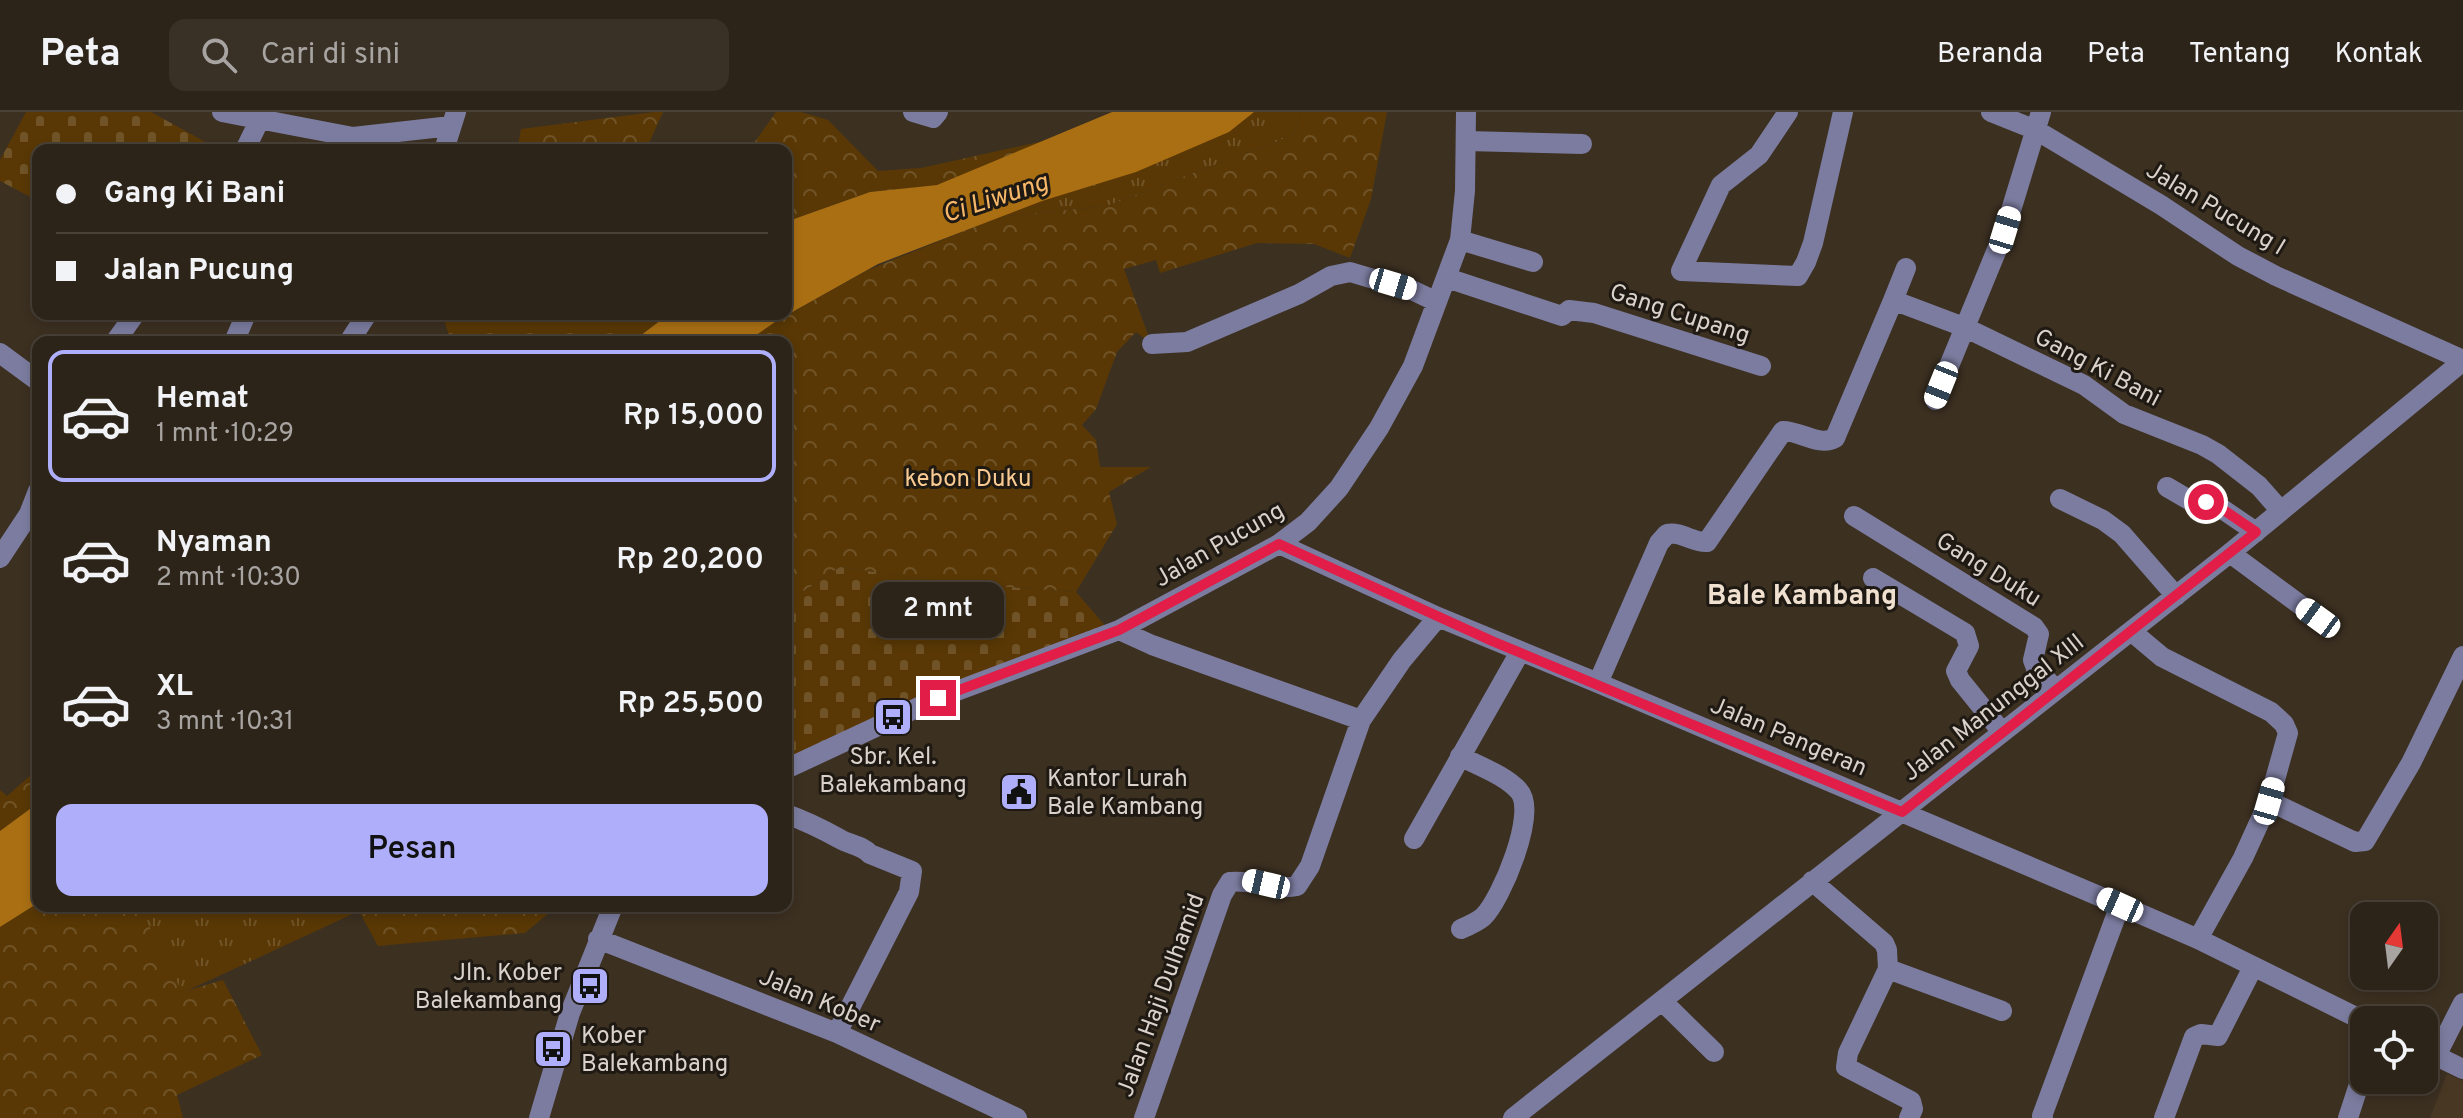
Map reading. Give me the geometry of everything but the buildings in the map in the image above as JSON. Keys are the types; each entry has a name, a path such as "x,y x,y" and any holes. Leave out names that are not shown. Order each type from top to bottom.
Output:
{"street":[{"path":"222,112 353,137 454,119 446,144"},
{"path":"913,112 933,118 938,112"},
{"name":"Jalan Pucung","path":"792,766 938,698 1119,630 1279,544 1308,522 1339,488 1379,428 1413,366 1447,278 1460,240 1466,112"},
{"path":"1788,112 1759,155 1721,185 1681,271 1798,276 1813,243 1843,112"},
{"name":"Jalan Pucung I","path":"1991,112 2038,121 2238,256 2463,361"},
{"path":"248,144 259,121"},
{"path":"1935,400 2005,230 2038,121"},
{"path":"1467,141 1582,144"},
{"path":"1460,240 1533,262"},
{"path":"1598,683 1659,543 1667,534 1674,532 1707,542 1783,431 1793,431 1821,441 1835,438 1906,268"},
{"path":"1152,344 1187,342 1299,294 1331,276 1350,272 1414,291 1437,302"},
{"name":"Gang Cupang","path":"1447,278 1562,316 1569,310 1594,313 1761,366"},
{"name":"Gang Ki Bani","path":"1892,303 1964,327 2084,385 2124,414 2218,454 2259,486 2281,511"},
{"path":"0,353 32,377"},
{"name":"Jalan Manunggal XIII","path":"1522,1115 1812,881 2230,553 2463,361"},
{"path":"2167,487 2196,504 2212,502 2256,532"},
{"path":"2060,499 2103,520 2122,534 2176,596"},
{"path":"0,558 32,506"},
{"name":"Gang Duku","path":"1854,516 2034,627 2039,634 2033,660 2036,668 2055,689"},
{"name":"Jalan Pangeran","path":"1279,544 1438,617 2198,939 2350,1014"},
{"path":"2230,553 2318,618"},
{"path":"1873,578 1965,633 1969,646 1956,671 2002,732"},
{"name":"Jalan Haji Dulhamid","path":"1144,1118 1222,895 1230,882 1246,880 1286,888 1297,886 1310,866 1361,720 1402,660 1438,617"},
{"path":"1119,630 1152,645 1361,720"},
{"path":"2131,631 2162,657 2271,712 2284,724 2288,733 2269,801 2243,858 2198,939"},
{"path":"1414,839 1520,652"},
{"path":"2269,801 2355,842 2365,841 2411,763 2463,656"},
{"path":"1460,756 1502,778 1520,791 1525,802 1513,861 1499,893 1482,918 1461,929"},
{"path":"792,816 912,871 909,892 837,1033"},
{"path":"1812,881 1884,943 1887,950 1888,969 1848,1053 1846,1067 1911,1101 1913,1109 1909,1118"},
{"path":"2043,1118 2120,905"},
{"path":"539,1118 570,1013 610,912"},
{"name":"Jalan Kober","path":"597,943 837,1033 1014,1117"},
{"path":"2164,1118 2194,1037 2201,1034 2218,1036 2253,967"},
{"path":"1888,969 2002,1011"},
{"path":"1662,1001 1714,1052"},
{"path":"2438,1041 2463,1003"},
{"path":"2438,1057 2463,1069"},
{"path":"2348,1118 2356,1094"}],"shaded area":[{"path":"2447,1074 2463,1081 2463,1118 2430,1118"}],"green space":[{"path":"26,112 151,112 209,144 32,144 32,198 0,181 0,160"},
{"path":"663,112 649,144 518,144 521,129"},
{"path":"776,112 801,112 828,120 878,171 921,168 1048,140 937,185 870,192 792,220 792,144 753,144"},
{"path":"1254,112 1302,112 1293,135 1107,206 999,217"},
{"name":"kebon Duku","path":"1302,112 1387,112 1371,199 1350,258 1314,244 1257,243 1160,273 1156,260 1124,269 1151,343 1136,332 1117,352 1096,409 1082,425 1096,440 1100,467 1151,467 1109,492 1117,524 1076,592 951,583 840,567 792,599 792,336 755,336 778,320 792,320 792,312 868,270 999,217 1107,206 1293,135"},
{"path":"444,320 661,320 640,336 449,335"},
{"path":"840,567 951,583 1076,592 1108,629 792,757 792,599"},
{"path":"32,774 32,807 0,831 0,790 7,796"},
{"path":"32,907 32,912 145,912 143,914 182,992 223,980 262,1055 177,1095 183,1118 0,1118 0,927"},
{"path":"144,912 357,912 182,993 142,914"},
{"path":"360,912 550,912 525,933 378,946"}],"water":[{"name":"Ci Liwung","path":"1112,112 1254,112 1229,132 1136,172 1042,201 878,264 792,312 792,220 870,192 937,185"},
{"path":"661,320 778,320 755,336 640,336"},
{"path":"32,807 32,907 0,927 0,831"}],"place":[{"name":"Sbr. Kel. Balekambang","path":"893,717"},
{"name":"Kantor Lurah Bale Kambang","path":"1019,792"},
{"name":"Jln. Kober Balekambang","path":"590,986"},
{"name":"Kober Balekambang","path":"553,1049"}],"district":[{"name":"Bale Kambang","path":"1802,594"}],"route":[{"path":"938,698 1119,630 1279,544 1492,641 1902,812 2256,532 2212,502 2206,502"}]}
